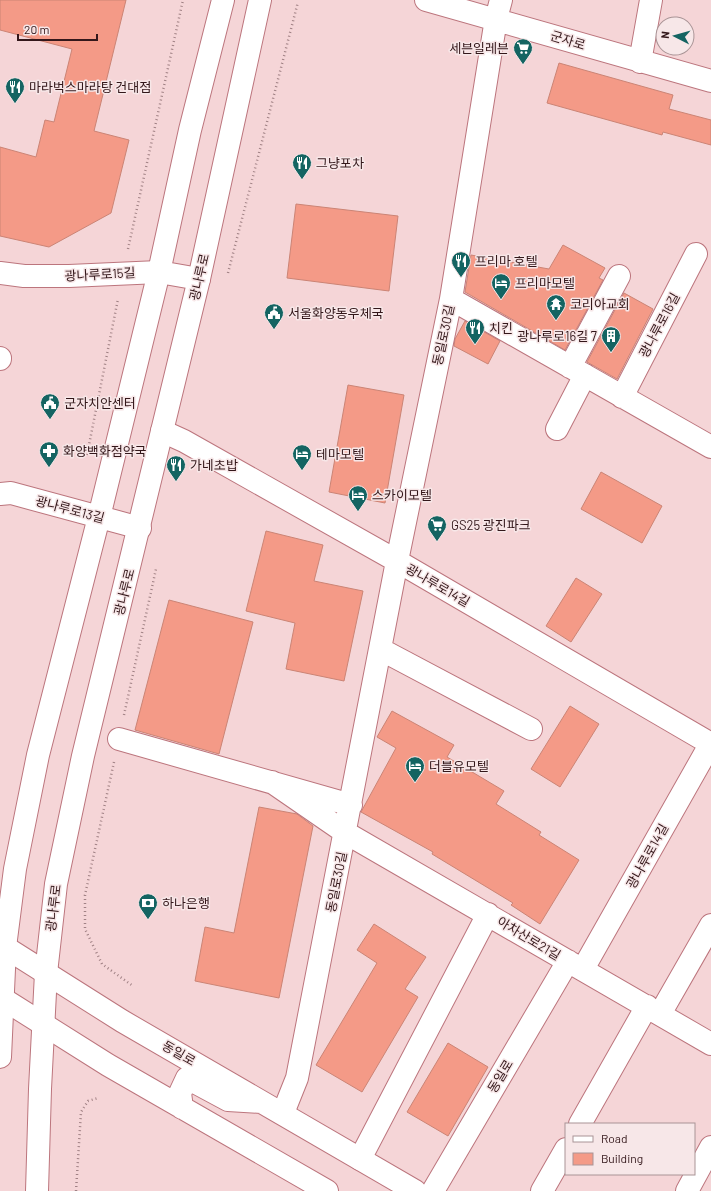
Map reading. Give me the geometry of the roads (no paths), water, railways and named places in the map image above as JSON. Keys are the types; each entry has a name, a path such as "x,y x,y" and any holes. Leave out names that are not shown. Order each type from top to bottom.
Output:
{"street":[{"path":"0,1058 3,946 15,869 38,755 99,517 159,272 190,130 223,0"},
{"name":"광나루로","path":"37,1191 46,972 56,884 83,756 140,528 199,279 260,0"},
{"name":"군자로","path":"426,0 498,9 640,62 711,81"},
{"path":"640,62 651,0"},
{"name":"동일로30길","path":"283,1113 297,1078 346,833 397,561 451,299 498,9"},
{"name":"광나루로16길","path":"622,397 696,254"},
{"name":"광나루로15길","path":"0,273 24,276 69,276 159,272 199,279"},
{"path":"557,430 578,371 619,276"},
{"path":"451,299 711,447"},
{"name":"광나루로14길","path":"162,432 184,441 397,561 711,743 576,965"},
{"name":"광나루로13길","path":"0,494 11,493 140,528"},
{"path":"380,649 531,729"},
{"path":"119,739 351,805"},
{"name":"아차산로21길","path":"272,782 346,833 711,1044"},
{"path":"360,1159 488,914"},
{"path":"581,1123 711,925"},
{"name":"동일로","path":"3,946 122,1020 415,1191"},
{"name":"동일로","path":"433,1191 576,965"},
{"path":"1,998 108,1065 326,1191"},
{"path":"182,1108 180,1092 187,1078 228,1100 264,1102"},
{"path":"687,1191 711,1148"},
{"path":"542,1191 565,1151"}],"place":[{"name":"세븐일레븐","path":"523,65"},
{"name":"마라벅스마라탕 건대점","path":"15,104"},
{"name":"그냥포차","path":"302,180"},
{"name":"프리마 호텔","path":"461,278"},
{"name":"프리마모텔","path":"501,300"},
{"name":"코리아교회","path":"556,321"},
{"name":"서울화양동우체국","path":"274,330"},
{"name":"치킨","path":"475,345"},
{"name":"광나루로16길 7","path":"611,353"},
{"name":"군자치안센터","path":"50,420"},
{"name":"화양백화점약국","path":"49,468"},
{"name":"테마모텔","path":"302,471"},
{"name":"가네초밥","path":"176,482"},
{"name":"스카이모텔","path":"358,512"},
{"name":"GS25 광진파크","path":"437,542"},
{"name":"더블유모텔","path":"415,783"},
{"name":"하나은행","path":"148,920"}]}
